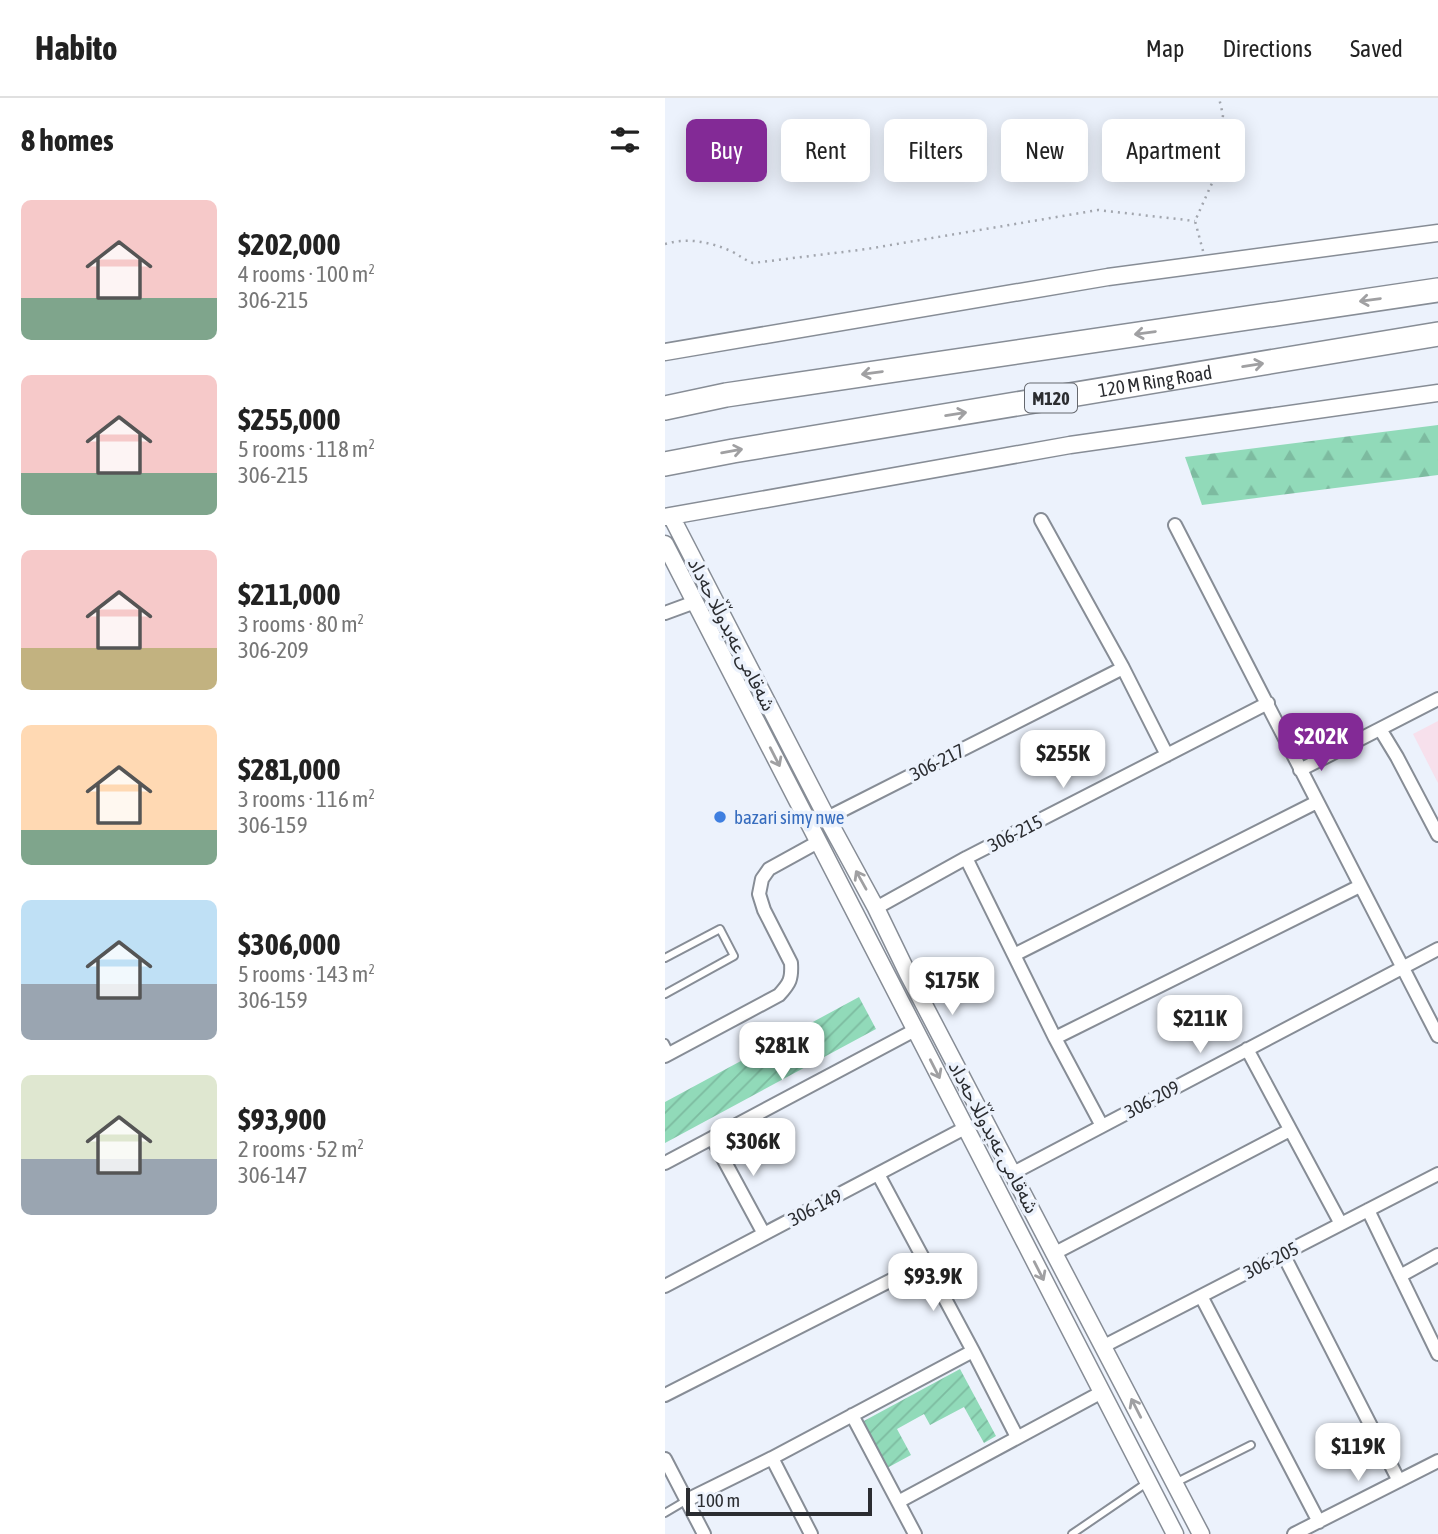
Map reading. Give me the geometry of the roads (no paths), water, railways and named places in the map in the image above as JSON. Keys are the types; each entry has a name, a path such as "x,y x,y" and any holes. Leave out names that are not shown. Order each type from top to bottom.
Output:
{"highway":[{"path":"665,408 740,393 1438,290"},
{"name":"120 M Ring Road","path":"665,464 1438,334"}],"street":[{"path":"665,352 1108,277 1438,233"},
{"path":"668,516 1070,445 1438,393"},
{"name":"شەقامی عەبدوڵڵا حەداد","path":"668,516 876,908 1201,1534"},
{"path":"1041,520 1123,668 1167,755"},
{"path":"1175,525 1438,1036"},
{"name":"شەقامی عەبدوڵڵا حەداد","path":"665,544 1175,1534"},
{"path":"665,613 695,602"},
{"name":"306-217","path":"827,818 1123,668"},
{"path":"1300,770 1438,699"},
{"name":"306-215","path":"876,908 966,858 1268,703"},
{"path":"1380,729 1438,835"},
{"path":"1014,955 1317,802"},
{"path":"667,1050 779,995 789,984 791,963 764,910 759,894 762,879 769,869 818,842"},
{"path":"966,858 1102,1126"},
{"path":"1055,1038 1360,886"},
{"name":"306-209","path":"1013,1172 1438,949"},
{"path":"890,982 908,974"},
{"path":"665,1163 915,1030"},
{"path":"1247,1049 1341,1224"},
{"name":"306-149","path":"665,1286 965,1128"},
{"path":"1055,1253 1290,1130"},
{"path":"712,1138 764,1234"},
{"path":"878,1174 1017,1437"},
{"name":"306-205","path":"1104,1346 1438,1174"},
{"path":"1368,1210 1438,1354"},
{"path":"1283,1254 1399,1481"},
{"path":"1400,1276 1438,1255"},
{"path":"665,1395 925,1263"},
{"path":"1201,1296 1318,1521"},
{"path":"687,1500 772,1458 973,1350"},
{"path":"898,1502 1102,1392"},
{"path":"852,1415 915,1534"},
{"path":"1132,1452 1153,1441"},
{"path":"772,1458 811,1534"},
{"path":"665,1459 704,1534"},
{"path":"1294,1534 1438,1461"}],"lane":[{"path":"665,958 720,929 734,956 665,994"},
{"path":"1175,1483 1251,1445"},
{"path":"1072,1534 1148,1482"},
{"path":"665,1513 687,1500"}],"place":[{"name":"bazari simy nwe","path":"720,817"}]}
